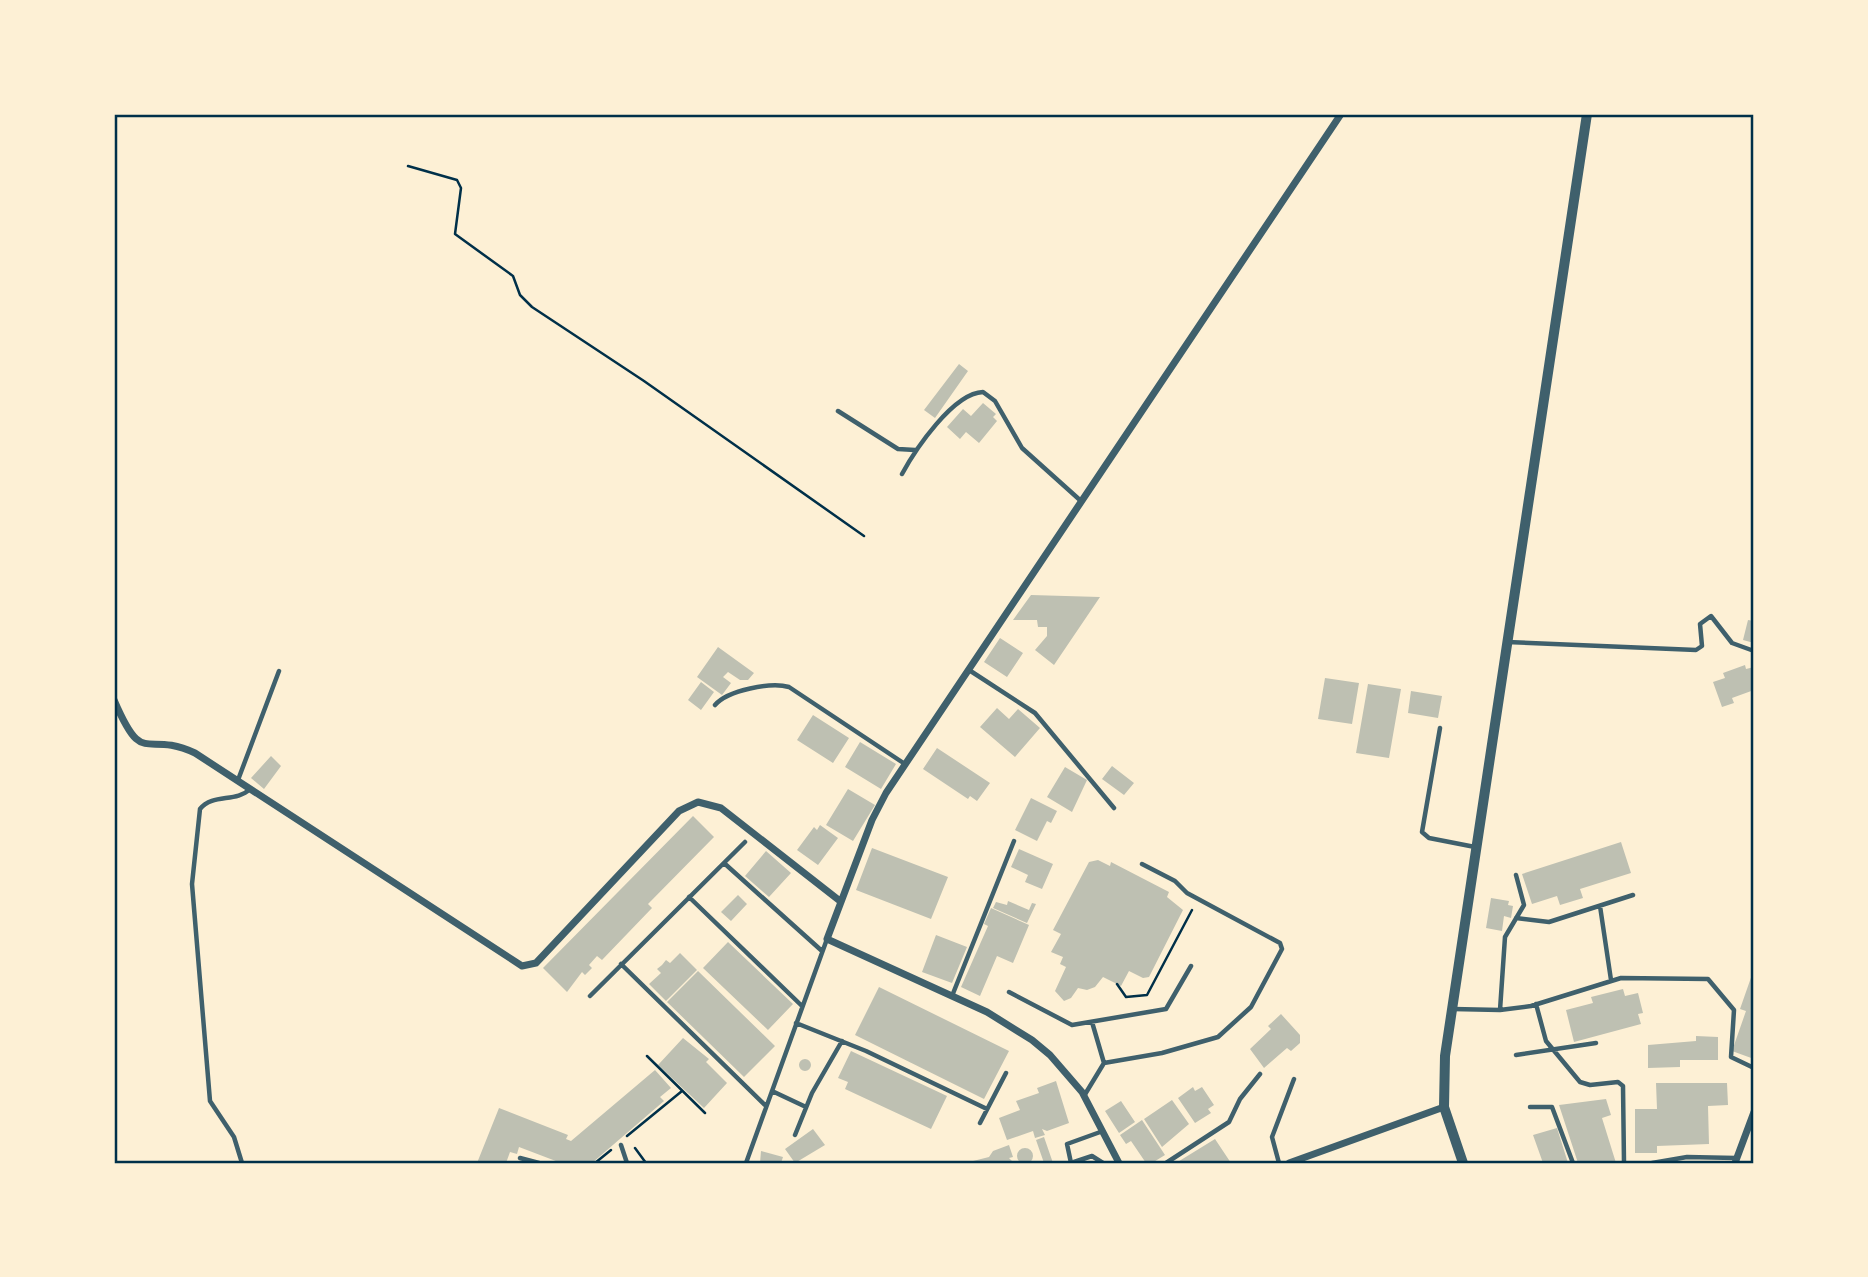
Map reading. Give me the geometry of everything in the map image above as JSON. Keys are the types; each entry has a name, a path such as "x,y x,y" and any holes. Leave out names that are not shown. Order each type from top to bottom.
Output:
{"street":[{"path":"1119,1163 1084,1097 1050,1055 1032,1040 987,1012 827,939 872,820 905,765 1341,114"},
{"path":"1463,1163 1444,1107 1442,1077 1587,114"},
{"path":"114,700 127,731 139,743 186,749 522,967 536,963 678,811 698,802 722,808 840,901"},
{"path":"1289,1163 1444,1107"},
{"path":"1736,1161 1754,1112"}],"lane":[{"path":"902,474 915,450 961,401 982,392 995,401 1022,449 1081,502"},
{"path":"838,411 898,449 915,450"},
{"path":"1507,642 1696,650 1702,644 1700,624 1711,616 1718,620 1732,643 1754,651"},
{"path":"969,670 1035,713 1114,808"},
{"path":"238,781 279,671"},
{"path":"715,705 726,696 780,685 789,687 905,765"},
{"path":"1440,728 1422,832 1429,838 1476,847"},
{"path":"242,1163 234,1137 210,1101 192,884 200,809 208,802 239,796 250,789"},
{"path":"952,996 1014,841"},
{"path":"590,996 745,842"},
{"path":"724,863 822,951"},
{"path":"1104,1063 1162,1053 1218,1037 1253,1003 1282,946 1142,864"},
{"path":"1500,1010 1505,937 1524,905 1516,875"},
{"path":"1516,918 1549,922 1633,895"},
{"path":"689,897 802,1006"},
{"path":"1600,906 1611,980"},
{"path":"746,1163 827,939"},
{"path":"621,964 766,1106"},
{"path":"1009,992 1065,1023 1075,1025 1167,1009 1191,966"},
{"path":"1452,1009 1500,1010 1536,1004 1611,980 1653,976 1711,981 1734,1010 1731,1057 1754,1068"},
{"path":"1536,1004 1545,1036 1554,1051 1585,1084 1621,1083 1624,1091 1624,1163"},
{"path":"1084,1097 1104,1063 1092,1021"},
{"path":"796,1023 842,1041 987,1110"},
{"path":"795,1135 806,1107 842,1041"},
{"path":"1516,1055 1596,1043"},
{"path":"980,1123 1006,1073"},
{"path":"1166,1163 1229,1122 1240,1098 1260,1074"},
{"path":"1279,1163 1272,1137 1294,1079"},
{"path":"772,1091 806,1107"},
{"path":"1530,1108 1552,1107 1573,1163"},
{"path":"1102,1163 1096,1156 1071,1163 1067,1144 1103,1131"},
{"path":"619,1146 627,1163"},
{"path":"1652,1163 1688,1157 1736,1161"},
{"path":"520,1158 540,1163"}],"path":[{"path":"408,166 457,180 461,188 455,234 510,273 526,303 644,381 864,536"},
{"path":"1117,984 1126,997 1147,995 1192,910"},
{"path":"647,1056 705,1113"},
{"path":"646,1163 626,1137 682,1091"},
{"path":"595,1163 619,1146"}],"building":[{"path":"959,364 968,371 935,418 924,410"},
{"path":"983,403 996,414 993,417 997,421 979,443 966,432 960,439 947,427 963,409 971,416"},
{"path":"1031,595 1100,597 1054,665 1035,650 1047,636 1047,627 1038,627 1037,620 1013,620"},
{"path":"1748,620 1754,621 1754,643 1743,640"},
{"path":"1000,638 1023,653 1007,677 984,662"},
{"path":"718,647 754,673 748,680 740,680 728,672 723,677 731,683 722,695 697,677"},
{"path":"1745,665 1746,669 1754,667 1754,690 1732,698 1734,703 1722,707 1713,682 1725,678 1723,673"},
{"path":"1325,678 1359,683 1352,724 1318,719"},
{"path":"701,682 714,692 701,710 688,700"},
{"path":"1368,684 1401,689 1389,758 1356,753"},
{"path":"1411,691 1442,696 1438,718 1408,713"},
{"path":"997,708 1009,719 1018,709 1040,728 1015,757 980,727"},
{"path":"813,715 849,738 833,763 797,740"},
{"path":"860,742 896,764 881,789 845,767"},
{"path":"937,748 990,783 977,801 970,796 968,799 923,769"},
{"path":"271,756 281,766 264,789 251,778"},
{"path":"1112,766 1134,783 1124,795 1102,779"},
{"path":"1065,767 1087,780 1072,812 1047,797"},
{"path":"848,789 875,805 853,841 826,825"},
{"path":"1031,798 1057,811 1051,823 1047,821 1037,841 1015,830"},
{"path":"693,816 714,837 648,904 652,908 602,960 597,956 589,965 592,968 585,975 582,972 567,992 543,968"},
{"path":"820,825 838,838 818,865 797,850 814,827 817,830"},
{"path":"1621,842 1631,873 1580,889 1583,898 1560,905 1557,896 1532,904 1522,874"},
{"path":"872,848 948,877 931,919 856,890"},
{"path":"1019,849 1053,864 1042,889 1025,882 1028,875 1011,867"},
{"path":"766,851 791,873 769,897 745,876"},
{"path":"1098,860 1110,866 1111,862 1169,892 1167,897 1183,910 1149,977 1143,978 1129,971 1121,986 1103,977 1095,987 1087,990 1078,988 1071,998 1064,1001 1055,991 1066,967 1060,964 1063,957 1051,952 1061,934 1053,930 1089,862"},
{"path":"738,895 747,904 731,921 721,912"},
{"path":"1491,898 1509,901 1508,905 1513,906 1511,918 1504,916 1502,931 1486,928"},
{"path":"1008,901 1029,910 1032,903 1036,904 1027,923 993,908 996,902 1007,905"},
{"path":"991,908 1029,925 1013,963 997,956 980,996 961,987 988,926 984,924"},
{"path":"936,935 967,947 952,983 922,972"},
{"path":"728,942 793,1004 768,1030 703,968"},
{"path":"680,953 697,970 666,1001 649,984 661,973 657,969 666,960 670,963"},
{"path":"1754,969 1754,1059 1732,1051 1746,1011 1740,1009"},
{"path":"698,971 775,1046 744,1077 667,1002"},
{"path":"879,987 1009,1051 984,1099 855,1035"},
{"path":"1623,989 1625,996 1638,993 1643,1013 1638,1014 1641,1024 1574,1042 1566,1010 1593,1003 1591,997"},
{"path":"1281,1014 1300,1035 1300,1043 1291,1051 1287,1048 1264,1068 1250,1049 1271,1029 1268,1026"},
{"path":"1696,1036 1718,1037 1718,1060 1680,1060 1680,1067 1648,1068 1648,1045 1696,1041"},
{"path":"683,1038 709,1059 706,1062 727,1083 704,1108 658,1065"},
{"path":"851,1051 947,1096 931,1129 845,1089 848,1082 838,1078"},
{"path":"805,1059 811,1065 805,1071 799,1065"},
{"path":"655,1070 671,1088 660,1097 664,1101 592,1163 561,1163 519,1147 517,1154 510,1152 506,1163 477,1163 499,1108 568,1135 566,1139 571,1141"},
{"path":"1056,1081 1069,1123 1047,1131 1042,1129 1045,1135 1035,1138 1033,1131 1007,1140 999,1118 1020,1110 1016,1101 1039,1093 1037,1088"},
{"path":"1656,1083 1727,1083 1728,1105 1708,1106 1709,1144 1657,1146 1657,1153 1635,1153 1635,1109 1657,1109"},
{"path":"1193,1087 1195,1091 1202,1087 1214,1105 1208,1109 1211,1113 1195,1123 1178,1098"},
{"path":"1606,1099 1611,1115 1602,1118 1616,1163 1578,1163 1559,1105"},
{"path":"1172,1100 1189,1124 1162,1147 1144,1119"},
{"path":"1121,1101 1135,1122 1119,1133 1105,1111"},
{"path":"1142,1120 1165,1155 1152,1163 1146,1163 1131,1141 1126,1144 1120,1135"},
{"path":"1557,1128 1568,1163 1543,1163 1533,1135"},
{"path":"813,1129 825,1145 795,1163 785,1149"},
{"path":"1044,1137 1053,1163 1044,1163 1036,1140"},
{"path":"1215,1139 1231,1163 1176,1163"},
{"path":"1009,1145 1013,1157 1009,1158 1014,1163 965,1163 989,1157 993,1151"},
{"path":"1022,1148 1028,1148 1033,1156 1031,1162 1022,1164 1017,1159 1017,1153"},
{"path":"761,1151 783,1157 781,1163 760,1163"}]}
